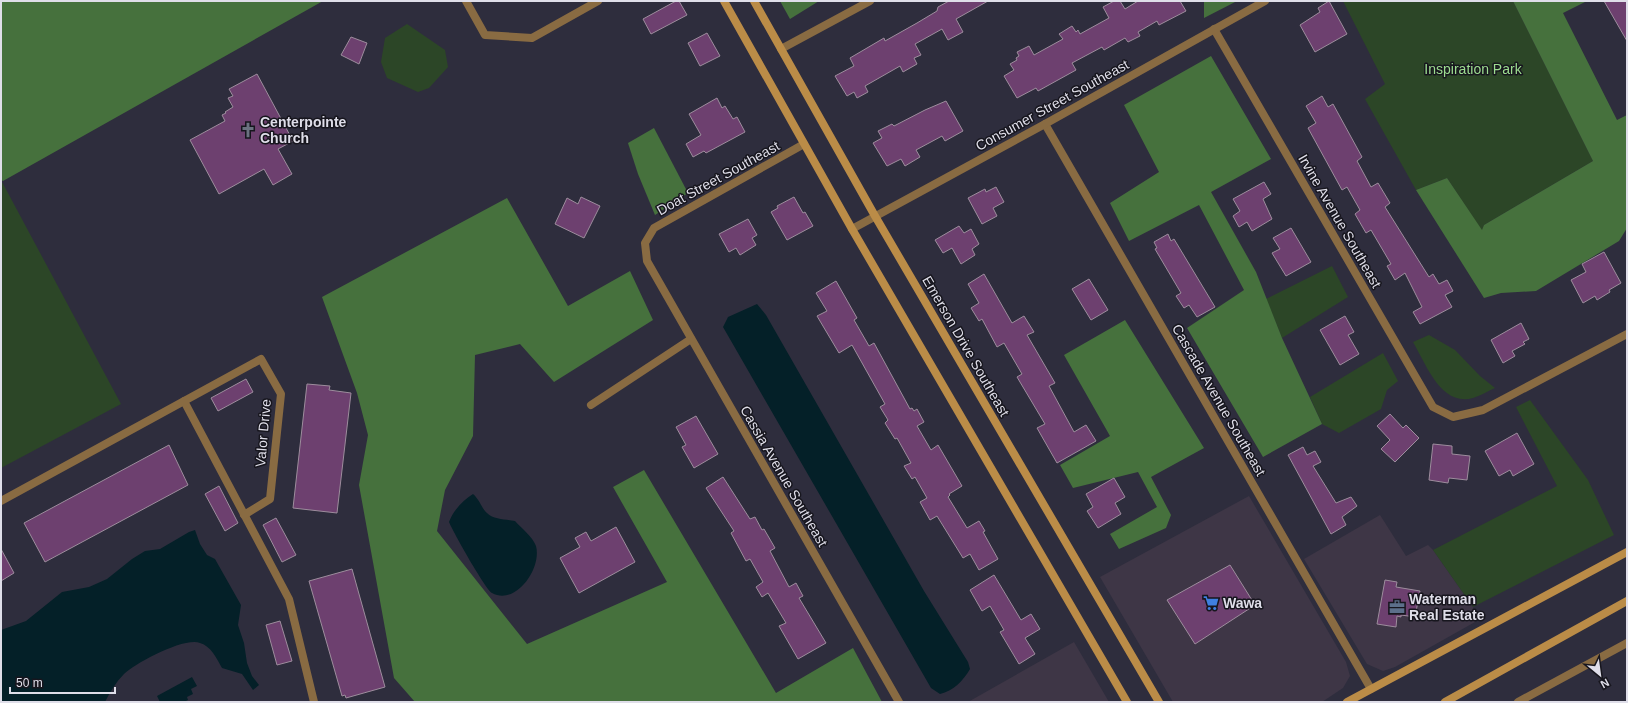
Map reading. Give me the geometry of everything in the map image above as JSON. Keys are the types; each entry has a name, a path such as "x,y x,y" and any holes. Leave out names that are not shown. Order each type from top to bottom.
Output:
{"street":[{"path":"466,1 485,35 532,38 598,1"},
{"path":"724,1 852,229 1127,702"},
{"name":"Emerson Drive Southeast","path":"754,1 874,216 1159,702"},
{"path":"781,49 870,1"},
{"name":"Consumer Street Southeast","path":"852,229 1045,124 1265,1"},
{"name":"Irvine Avenue Southeast","path":"1214,29 1433,407 1453,416 1483,410 1627,334"},
{"name":"Cascade Avenue Southeast","path":"1045,124 1371,689"},
{"name":"Doat Street Southeast","path":"647,261 645,243 654,228 804,144"},
{"name":"Cassia Avenue Southeast","path":"647,261 899,702"},
{"path":"591,406 691,340"},
{"name":"Valor Drive","path":"1,501 261,359 281,394 270,499 244,514"},
{"path":"184,401 289,599 314,702"},
{"path":"1347,702 1627,552"},
{"path":"1445,702 1627,602"},
{"path":"1518,702 1627,644"}],"shaded area":[{"path":"1249,496 1346,662 1350,676 1343,688 1322,702 1173,702 1100,577"},
{"path":"1380,515 1406,556 1428,545 1433,550 1473,607 1475,622 1395,667 1383,671 1367,664 1304,559"},
{"path":"1074,642 1109,702 968,702"}],"green space":[{"path":"1,1 323,1 3,181 1,180"},
{"path":"780,1 819,1 790,19"},
{"path":"1204,1 1237,1 1204,18"},
{"name":"Inspiration Park","path":"1343,1 1513,1 1593,161 1484,225 1482,231 1447,178 1416,190 1365,99 1385,84"},
{"path":"1513,1 1587,1 1563,13 1617,120 1627,115 1627,228 1619,241 1536,291 1501,293 1484,298 1416,190 1447,178 1482,230 1484,225 1593,161"},
{"path":"407,24 445,50 448,67 429,88 418,92 387,78 381,62 385,38"},
{"path":"1211,56 1271,159 1211,192 1256,272 1282,338 1322,424 1263,457 1187,328 1244,290 1199,205 1129,241 1110,203 1159,172 1124,105"},
{"path":"654,128 688,193 655,215 638,174 628,143"},
{"path":"1,180 121,404 1,468"},
{"path":"507,198 568,306 630,271 653,320 554,382 520,344 475,355 473,436 445,490 437,531 527,644 667,582 613,487 644,470 776,693 853,648 882,702 415,702 394,678 359,485 368,435 357,393 322,297"},
{"path":"1332,266 1348,297 1282,338 1266,299"},
{"path":"1125,320 1204,448 1151,477 1171,515 1166,528 1119,549 1110,534 1157,507 1138,472 1073,488 1060,465 1110,436 1064,355"},
{"path":"1429,335 1455,350 1480,376 1495,388 1473,398 1462,399 1452,396 1443,390 1429,372 1413,342"},
{"path":"1383,353 1398,381 1387,390 1381,409 1339,433 1322,424 1310,397"},
{"path":"1530,400 1588,480 1614,535 1473,607 1433,550 1557,486 1516,407"}],"water":[{"path":"757,304 766,315 924,591 968,662 970,669 957,685 945,693 940,694 931,688 723,327 728,317"},
{"path":"473,494 485,511 490,515 497,518 515,521 530,536 536,546 537,555 531,574 518,590 510,594 501,596 492,593 483,582 449,522 459,506"},
{"path":"195,530 200,544 207,555 215,559 241,605 238,625 244,643 247,663 252,676 259,685 253,690 242,674 222,668 213,653 207,647 200,643 193,642 172,647 160,652 130,669 118,680 105,702 1,702 1,630 26,621 62,592 89,587 107,579 132,559 145,551 160,549"},
{"path":"192,677 197,686 191,689 193,694 187,697 188,700 184,702 160,702 157,696"}],"building":[{"path":"676,1 679,1 687,15 651,34 643,19"},
{"path":"949,1 988,1 956,19 963,32 948,40 942,29 915,44 921,55 914,58 917,64 903,72 900,66 865,86 868,92 857,98 854,92 847,96 835,76 854,66 850,58 884,38 885,41 917,23 937,11 938,7"},
{"path":"1114,1 1120,1 1125,9 1138,1 1180,1 1186,11 1159,25 1157,21 1138,32 1140,36 1128,42 1125,38 1104,50 1102,47 1072,63 1076,70 1038,91 1036,88 1017,98 1004,76 1014,70 1010,64 1017,60 1016,58 1019,56 1017,52 1029,46 1034,55 1063,39 1059,34 1072,26 1076,32 1078,30 1080,34 1109,18 1103,7"},
{"path":"1329,1 1347,34 1315,52 1300,25 1320,12 1318,8"},
{"path":"1604,1 1627,1 1627,41"},
{"path":"707,33 720,56 700,66 688,43"},
{"path":"351,37 367,43 359,64 341,55"},
{"name":"Centerpointe Church","path":"257,74 293,141 278,149 292,174 273,185 264,169 219,194 190,140 225,121 222,115 233,107 228,98 233,96 229,89"},
{"path":"1322,96 1328,107 1333,104 1362,157 1357,161 1371,187 1378,183 1390,203 1385,207 1429,277 1433,274 1439,284 1447,280 1453,291 1445,295 1452,307 1420,324 1413,312 1422,307 1405,273 1395,280 1387,266 1391,264 1371,230 1366,233 1355,214 1360,210 1347,187 1342,190 1308,128 1316,123 1306,106"},
{"path":"717,98 722,108 725,106 733,119 737,117 745,132 706,153 704,151 693,157 686,144 701,135 689,114"},
{"path":"946,101 963,131 945,141 942,136 916,150 920,157 905,166 901,159 887,166 873,143 882,138 878,131 892,124 894,126"},
{"path":"1264,182 1271,194 1263,199 1272,219 1252,231 1247,222 1239,227 1233,216 1240,211 1233,199"},
{"path":"996,187 1004,202 993,208 997,216 982,224 968,198 985,189 986,192"},
{"path":"581,197 600,206 584,238 555,224 567,198 578,204"},
{"path":"794,197 803,213 805,212 813,226 787,240 771,212 778,208 777,206"},
{"path":"748,219 757,235 752,238 756,245 740,255 736,248 729,252 719,234"},
{"path":"959,226 964,233 971,229 979,244 972,249 975,255 961,264 952,248 943,253 935,240"},
{"path":"1291,228 1311,262 1286,276 1272,253 1280,249 1273,238"},
{"path":"1168,234 1171,241 1174,239 1215,307 1197,317 1189,305 1184,308 1176,296 1181,293 1155,249 1157,248 1154,242"},
{"path":"1604,252 1621,283 1609,290 1610,292 1597,300 1595,296 1583,303 1571,280 1586,272 1582,264"},
{"path":"984,274 1012,323 1024,316 1034,332 1027,335 1055,383 1049,386 1074,432 1086,425 1096,441 1057,463 1037,428 1045,424 1017,377 1022,374 1004,343 997,347 982,319 979,321 971,308 979,303 968,284"},
{"path":"1089,279 1108,310 1091,320 1072,289"},
{"path":"836,281 857,318 854,320 869,346 874,343 910,409 912,408 914,411 917,409 924,422 917,426 931,450 938,445 962,486 949,494 950,495 948,497 967,528 979,521 985,531 983,532 998,559 979,570 970,554 963,558 937,516 930,520 920,502 927,498 915,477 912,479 904,466 911,463 897,438 895,439 885,423 888,420 880,407 885,404 852,345 839,353 817,316 827,311 816,293"},
{"path":"1345,316 1354,332 1348,335 1359,354 1340,365 1320,330"},
{"path":"1521,323 1529,339 1523,342 1525,344 1512,351 1515,356 1503,363 1491,340"},
{"path":"246,379 253,392 218,411 211,398"},
{"path":"307,384 330,386 329,390 351,393 337,513 293,508"},
{"path":"1390,414 1403,428 1406,425 1419,438 1395,462 1381,449 1390,440 1377,426"},
{"path":"696,416 718,454 694,468 682,447 686,445 676,427"},
{"path":"1517,433 1534,464 1513,476 1510,470 1499,476 1485,451"},
{"path":"1433,444 1452,446 1452,454 1470,456 1467,480 1449,478 1448,483 1429,480"},
{"path":"169,445 188,485 45,562 24,523"},
{"path":"1303,447 1307,455 1315,451 1321,462 1313,466 1336,503 1351,497 1357,506 1342,517 1346,525 1331,534 1288,455"},
{"path":"723,477 750,519 755,517 762,530 764,529 775,548 770,551 789,587 796,583 803,596 799,598 826,643 798,659 779,626 786,623 768,593 762,597 756,587 763,582 750,559 746,561 731,533 734,531 706,488"},
{"path":"1114,478 1125,497 1115,503 1121,514 1098,528 1087,511 1093,507 1086,494"},
{"path":"219,486 238,523 225,531 205,494"},
{"path":"276,518 296,555 282,562 263,525"},
{"path":"616,527 635,562 579,593 560,558 580,547 575,538 586,532 591,541"},
{"path":"1,549 14,573 1,581"},
{"name":"Wawa","path":"1230,565 1255,605 1195,644 1167,600"},
{"path":"352,569 385,687 346,698 345,695 342,696 309,581"},
{"path":"994,575 1021,620 1031,614 1040,629 1025,638 1035,654 1019,664 1000,632 1004,630 990,606 982,611 970,590"},
{"path":"1385,580 1397,582 1396,587 1420,591 1415,617 1401,615 1401,617 1397,616 1396,627 1377,624"},
{"path":"280,621 292,661 277,665 266,625"}],"place":[{"name":"Centerpointe Church","path":"248,130"},
{"name":"Wawa","path":"1211,603"},
{"name":"Waterman Real Estate","path":"1397,607"}]}
